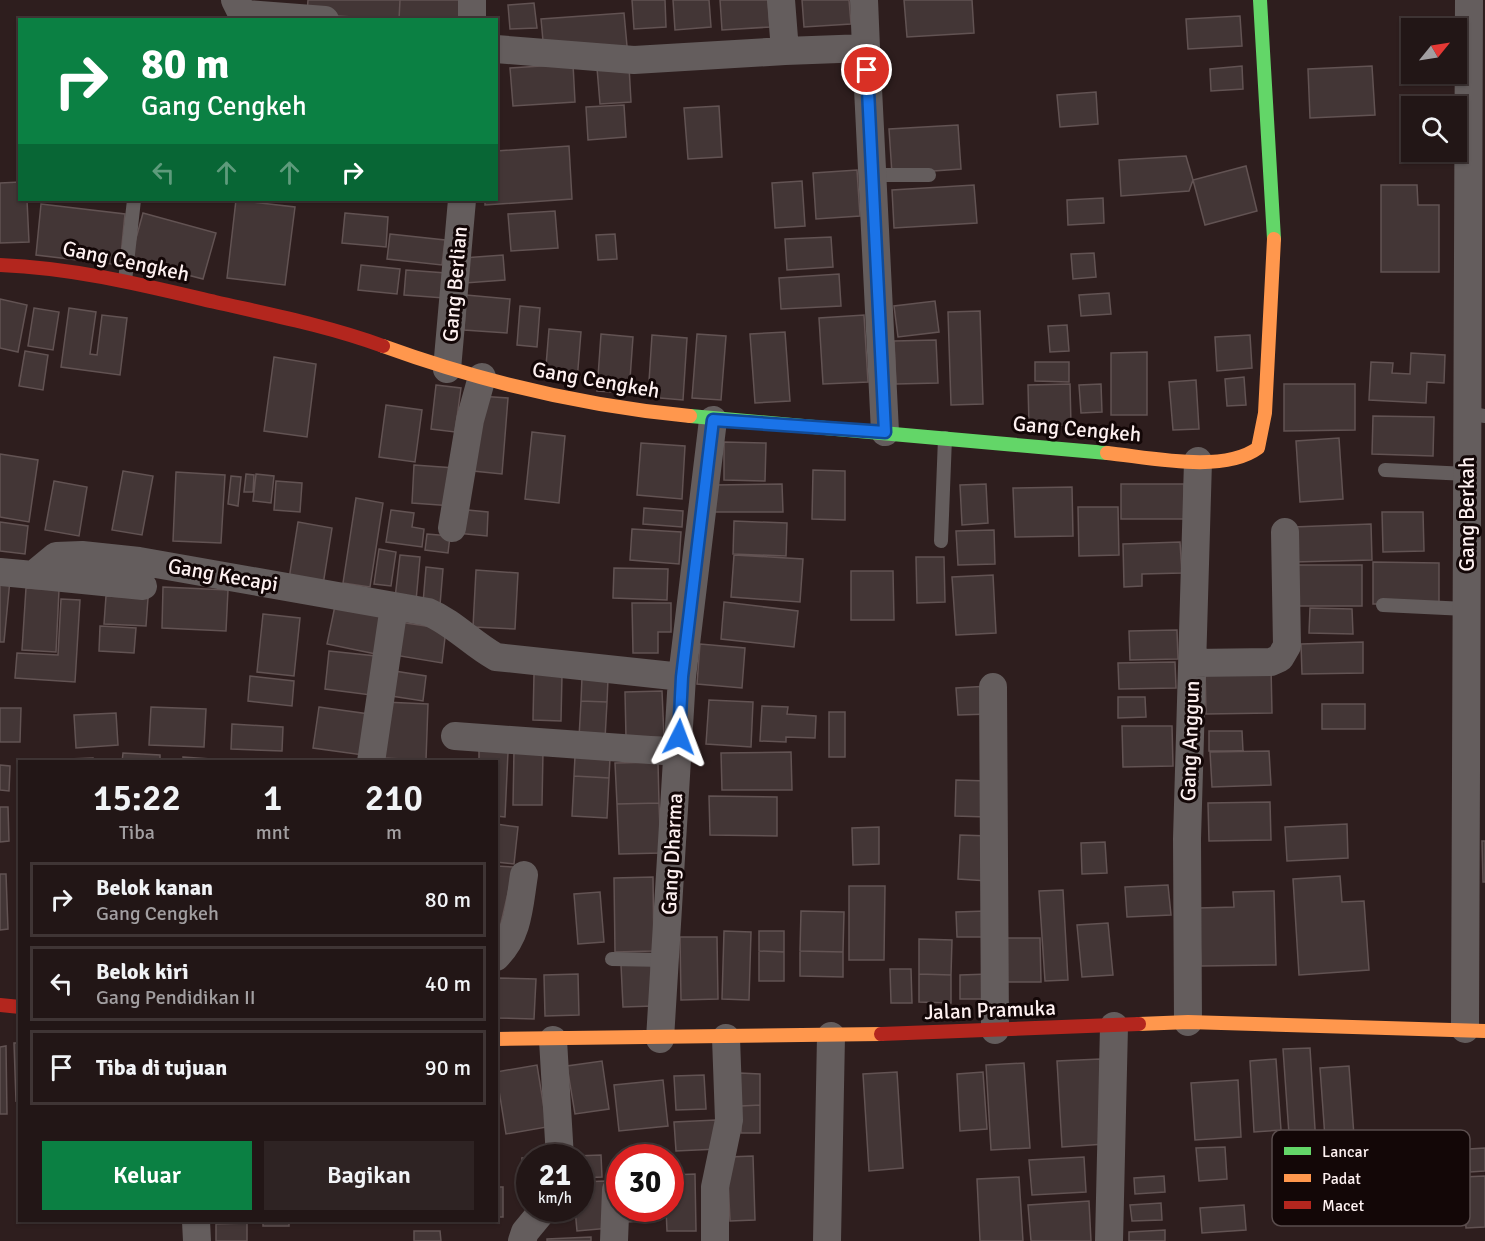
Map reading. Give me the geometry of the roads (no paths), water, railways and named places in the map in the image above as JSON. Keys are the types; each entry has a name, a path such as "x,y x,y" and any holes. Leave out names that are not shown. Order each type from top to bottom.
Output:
{"street":[{"path":"235,0 240,10 248,14 309,18"},
{"path":"472,0 472,18"},
{"path":"781,0 785,51"},
{"path":"864,0 885,432"},
{"name":"Gang Cengkeh","path":"0,265 52,267 125,281 342,331 447,369 539,392 713,420 885,432 1198,461 1232,461 1251,454 1258,448 1264,421 1275,226 1260,0"},
{"name":"Gang Berkah","path":"1469,0 1476,415 1467,474 1466,609 1475,1030"},
{"path":"498,49 634,60 866,48"},
{"name":"Gang Berlian","path":"447,369 462,201"},
{"path":"452,528 470,420 482,377"},
{"name":"Gang Dharma","path":"660,1039 682,677 713,420"},
{"name":"Gang Anggun","path":"1188,1022 1187,839 1198,461"},
{"path":"1193,663 1271,662 1280,658 1287,646 1285,532"},
{"name":"Gang Kecapi","path":"33,575 56,556 82,555 139,561 428,612 448,621 479,648 496,657 682,677"},
{"path":"0,572 143,586"},
{"path":"371,760 394,606"},
{"path":"993,687 995,1030"},
{"path":"455,736 678,752"},
{"path":"498,955 509,945 515,932 524,875"},
{"path":"0,1005 18,1007"},
{"name":"Jalan Pramuka","path":"498,1038 553,1040 831,1036 1188,1022 1475,1030"},
{"path":"1109,1241 1114,1026"},
{"path":"826,1241 831,1036"},
{"path":"715,1241 715,1187 729,1120 726,1038"},
{"path":"553,1040 559,1144"},
{"path":"196,1222 197,1241"},
{"path":"522,1241 525,1232 533,1222"},
{"path":"614,1241 615,1222"}],"lane":[{"path":"873,175 929,175"},
{"path":"125,281 134,201"},
{"path":"941,541 945,438"},
{"path":"1385,470 1467,474"},
{"path":"1383,605 1466,609"},
{"path":"612,958 666,960"}]}
